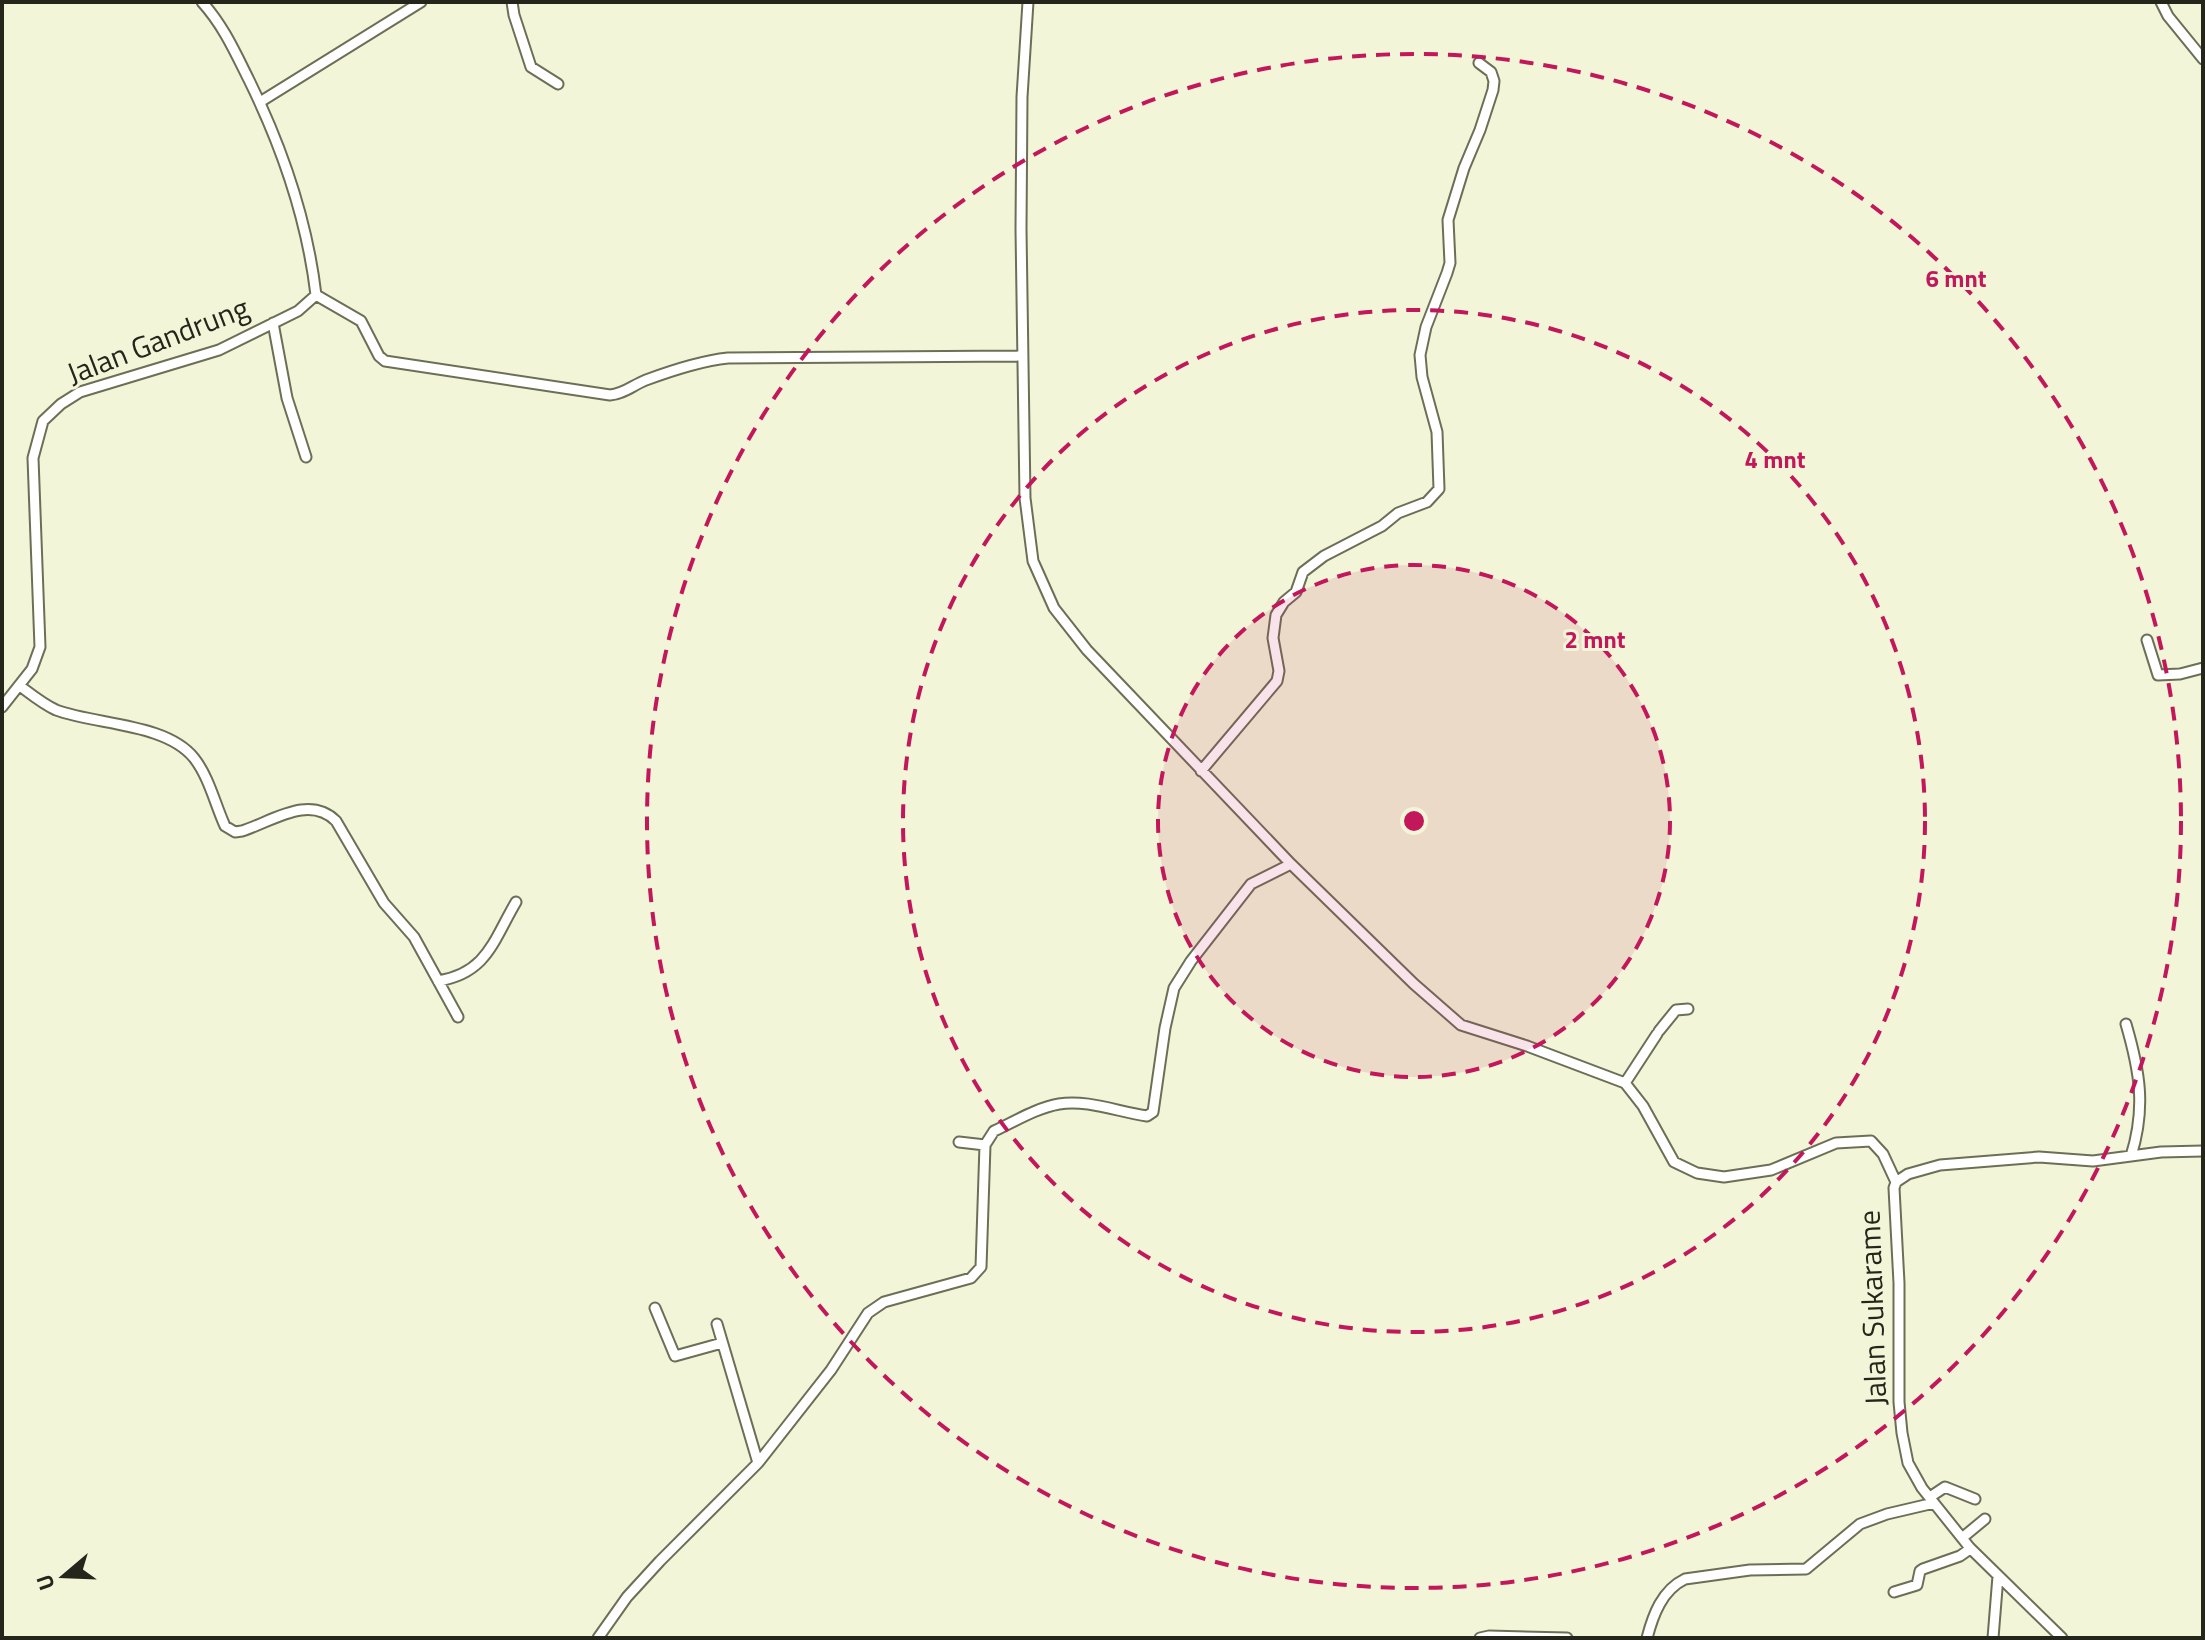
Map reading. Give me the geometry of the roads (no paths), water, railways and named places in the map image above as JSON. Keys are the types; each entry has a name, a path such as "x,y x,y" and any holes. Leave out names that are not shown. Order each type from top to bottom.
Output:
{"street":[{"path":"202,2 217,19 280,147 303,218 316,295 361,321 379,356 385,361 610,395 705,360 1023,356"},
{"path":"260,102 421,2"},
{"path":"512,2 531,67 558,84"},
{"path":"1028,2 1022,97 1025,498 1033,561 1054,608 1087,650 1291,864 1414,984 1461,1025 1625,1083 1643,1106 1674,1162 1697,1173 1724,1177 1771,1170 1828,1146 1858,1140 1878,1145 1896,1182"},
{"path":"2161,2 2203,59"},
{"path":"1201,771 1277,681 1279,671 1273,638 1276,615 1284,602 1296,592 1303,572 1324,556 1382,526 1398,513 1427,502 1439,489 1437,432 1422,377 1420,355 1426,327 1450,263 1448,220 1494,87 1491,72 1479,63"},
{"name":"Jalan Gandrung","path":"2,707 32,669 40,647 33,458 43,421 80,392 219,350 298,311 316,295"},
{"path":"273,323 287,398 306,457"},
{"path":"2147,640 2158,675 2203,668"},
{"path":"20,686 57,710 142,731 187,750 204,775 225,826 235,832 308,808 328,813 336,821 384,903 414,937 458,1017"},
{"path":"598,1638 627,1597 758,1463 831,1370 858,1327 875,1307 977,1274 981,1267 985,1145 994,1131 1059,1104 1147,1116 1153,1112 1174,988 1191,961 1251,884 1291,864"},
{"path":"438,981 461,976 478,966 516,902"},
{"path":"1625,1083 1676,1010 1688,1009"},
{"path":"2126,1024 2133,1048 2141,1106 2131,1156"},
{"path":"959,1142 985,1145"},
{"name":"Jalan Sukarame","path":"2062,1638 1970,1549 1908,1463 1902,1433 1897,1348 1899,1283 1894,1188 1896,1182 1908,1174 1940,1165 2039,1157 2081,1161 2203,1151"},
{"path":"655,1308 675,1356 722,1343"},
{"path":"717,1324 758,1463"},
{"path":"1647,1638 1660,1603 1679,1582 1698,1576 1750,1570 1809,1568 1860,1524 1932,1500 1945,1487 1975,1499"},
{"path":"1962,1538 1985,1519"},
{"path":"1894,1592 1917,1585 1923,1569 1960,1556 1970,1549"},
{"path":"1993,1638 1998,1576"},
{"path":"1480,1638 1567,1638"}]}
